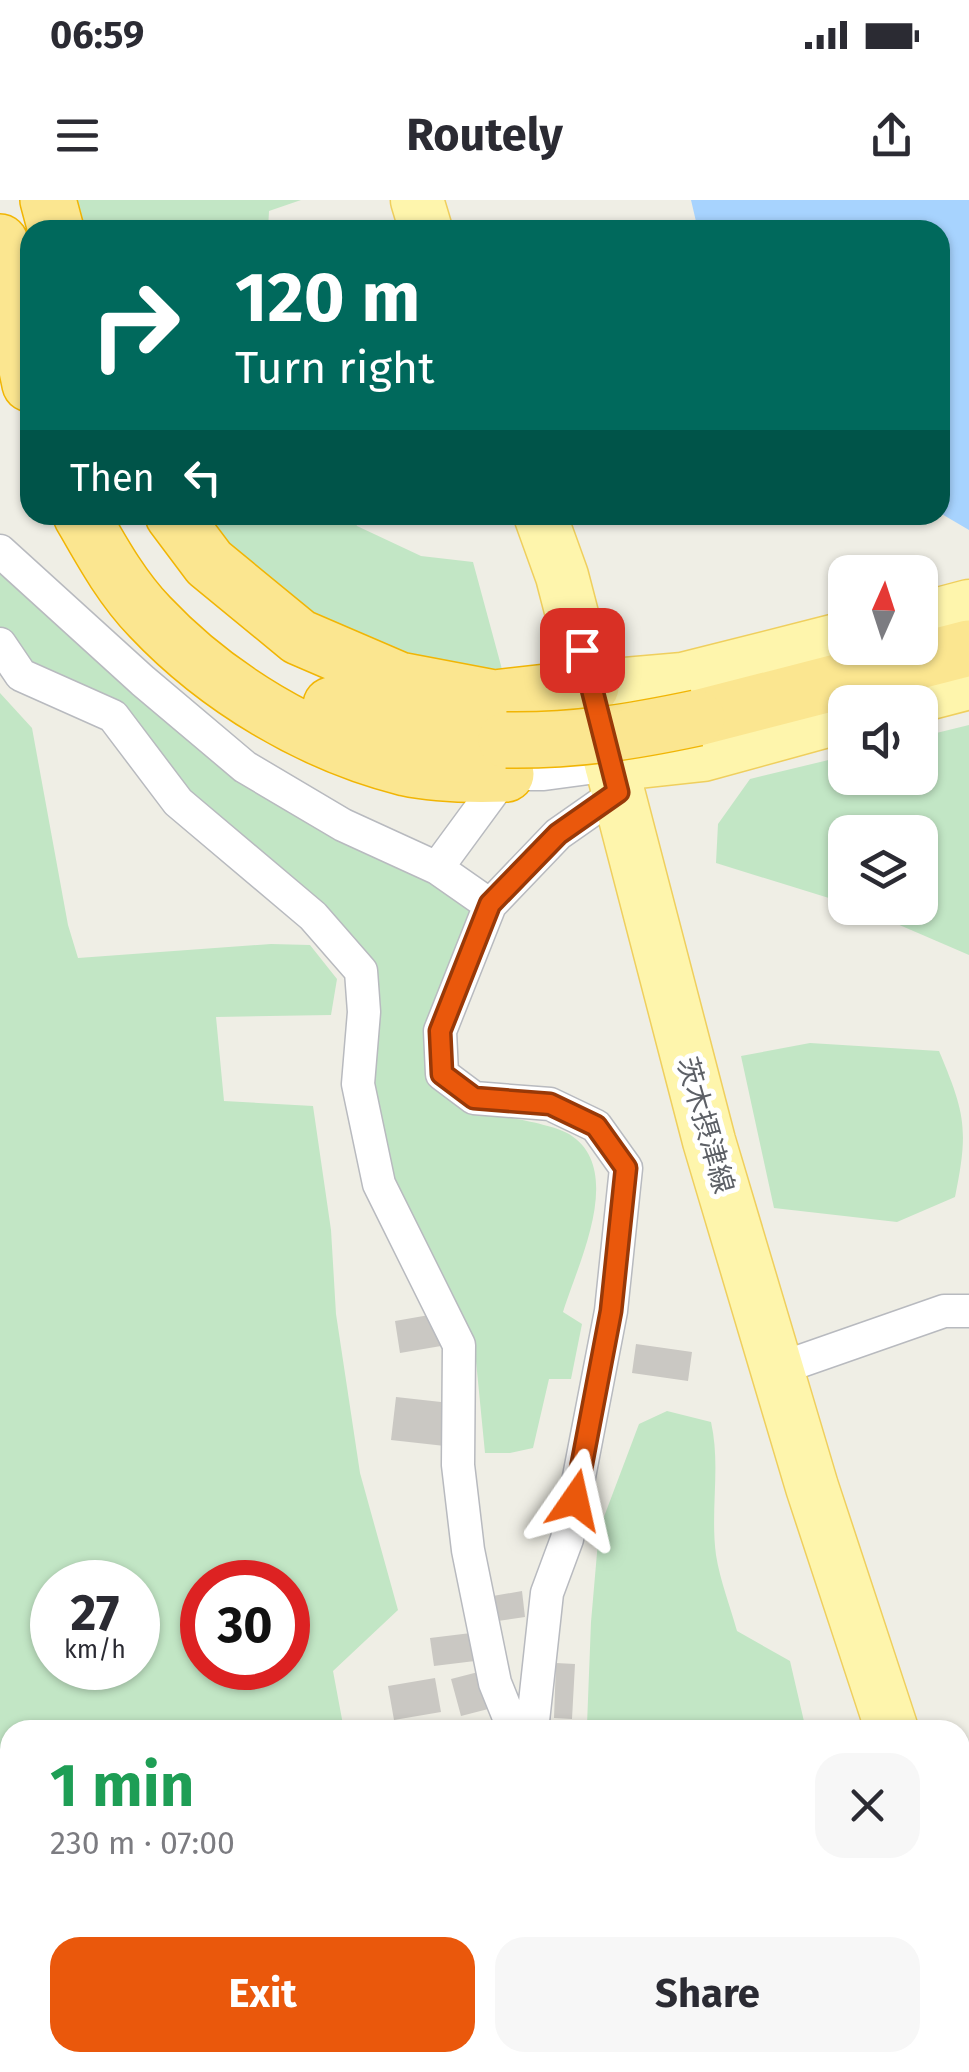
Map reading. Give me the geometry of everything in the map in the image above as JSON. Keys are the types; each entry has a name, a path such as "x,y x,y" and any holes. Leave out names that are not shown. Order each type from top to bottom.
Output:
{"highway":[{"path":"13,200 20,229"},
{"path":"0,242 20,337"},
{"path":"87,525 111,568 148,616 196,661 268,710 334,745 409,768 478,775 506,757 568,740 696,718 969,648"},
{"path":"127,525 176,592 210,626 267,670 333,705 506,757"},
{"path":"181,525 209,564 299,637 399,680 494,698 592,688"}],"main road":[{"name":"茨木摂津線","path":"544,525 562,576 709,1142 812,1487 889,1720"},
{"path":"938,614 969,606"},
{"path":"592,688 683,679 828,642"},
{"path":"938,691 969,683"},
{"path":"614,778 828,721"}],"street":[{"path":"0,551 143,682 245,767 343,825 437,868 490,904"},
{"path":"0,644 21,675 113,716 178,802 313,916 360,972 364,1012 358,1084 379,1184 459,1345 458,1465 468,1550 495,1682 510,1720"},
{"path":"437,868 506,757 544,774 614,778"},
{"path":"533,1720 547,1593 568,1538 611,1311 626,1168 596,1126 550,1104 474,1098 442,1074 440,1031 490,904 614,778"},
{"path":"778,1369 944,1312 969,1311"}],"green space":[{"path":"64,200 301,200 269,211 269,220 70,220"},
{"path":"201,525 357,525 421,556 473,562 503,673 452,674 303,622"},
{"path":"0,563 133,684 432,880 472,911 428,1031 464,1109 533,1122 569,1134 586,1150 594,1170 593,1218 563,1312 582,1324 571,1379 549,1379 533,1448 485,1453 475,1351 390,1184 372,1085 377,1018 327,908 27,666 0,627"},
{"path":"0,693 32,728 68,925 78,958 271,944 310,945 337,979 331,1015 216,1017 224,1101 313,1106 331,1230 336,1314 360,1473 398,1610 333,1671 342,1720 0,1720"},
{"path":"969,725 969,955 899,925 938,925 938,815 828,815 828,898 716,863 718,824 750,779 828,760 828,795 938,795 938,733"},
{"path":"810,1043 939,1051 962,1122 955,1197 897,1222 774,1208 741,1056"},
{"path":"667,1411 711,1422 716,1555 737,1631 790,1661 804,1720 587,1720 599,1530 639,1424"}],"water":[{"path":"691,200 969,200 969,530 950,519 950,220 696,220"}],"building":[{"path":"435,1314 441,1346 400,1353 395,1321"},
{"path":"636,1344 692,1352 688,1381 632,1373"},
{"path":"396,1397 450,1403 445,1446 391,1440"},
{"path":"522,1591 525,1617 491,1622 487,1597"},
{"path":"471,1633 475,1661 434,1666 430,1638"},
{"path":"556,1663 575,1664 572,1719 554,1718"},
{"path":"486,1670 496,1707 461,1716 451,1679"},
{"path":"435,1678 441,1712 394,1720 388,1686"}],"route":[{"path":"575,1500 611,1311 626,1168 596,1126 550,1104 474,1098 442,1074 440,1031 490,904 558,834 618,792 582,650"}]}
